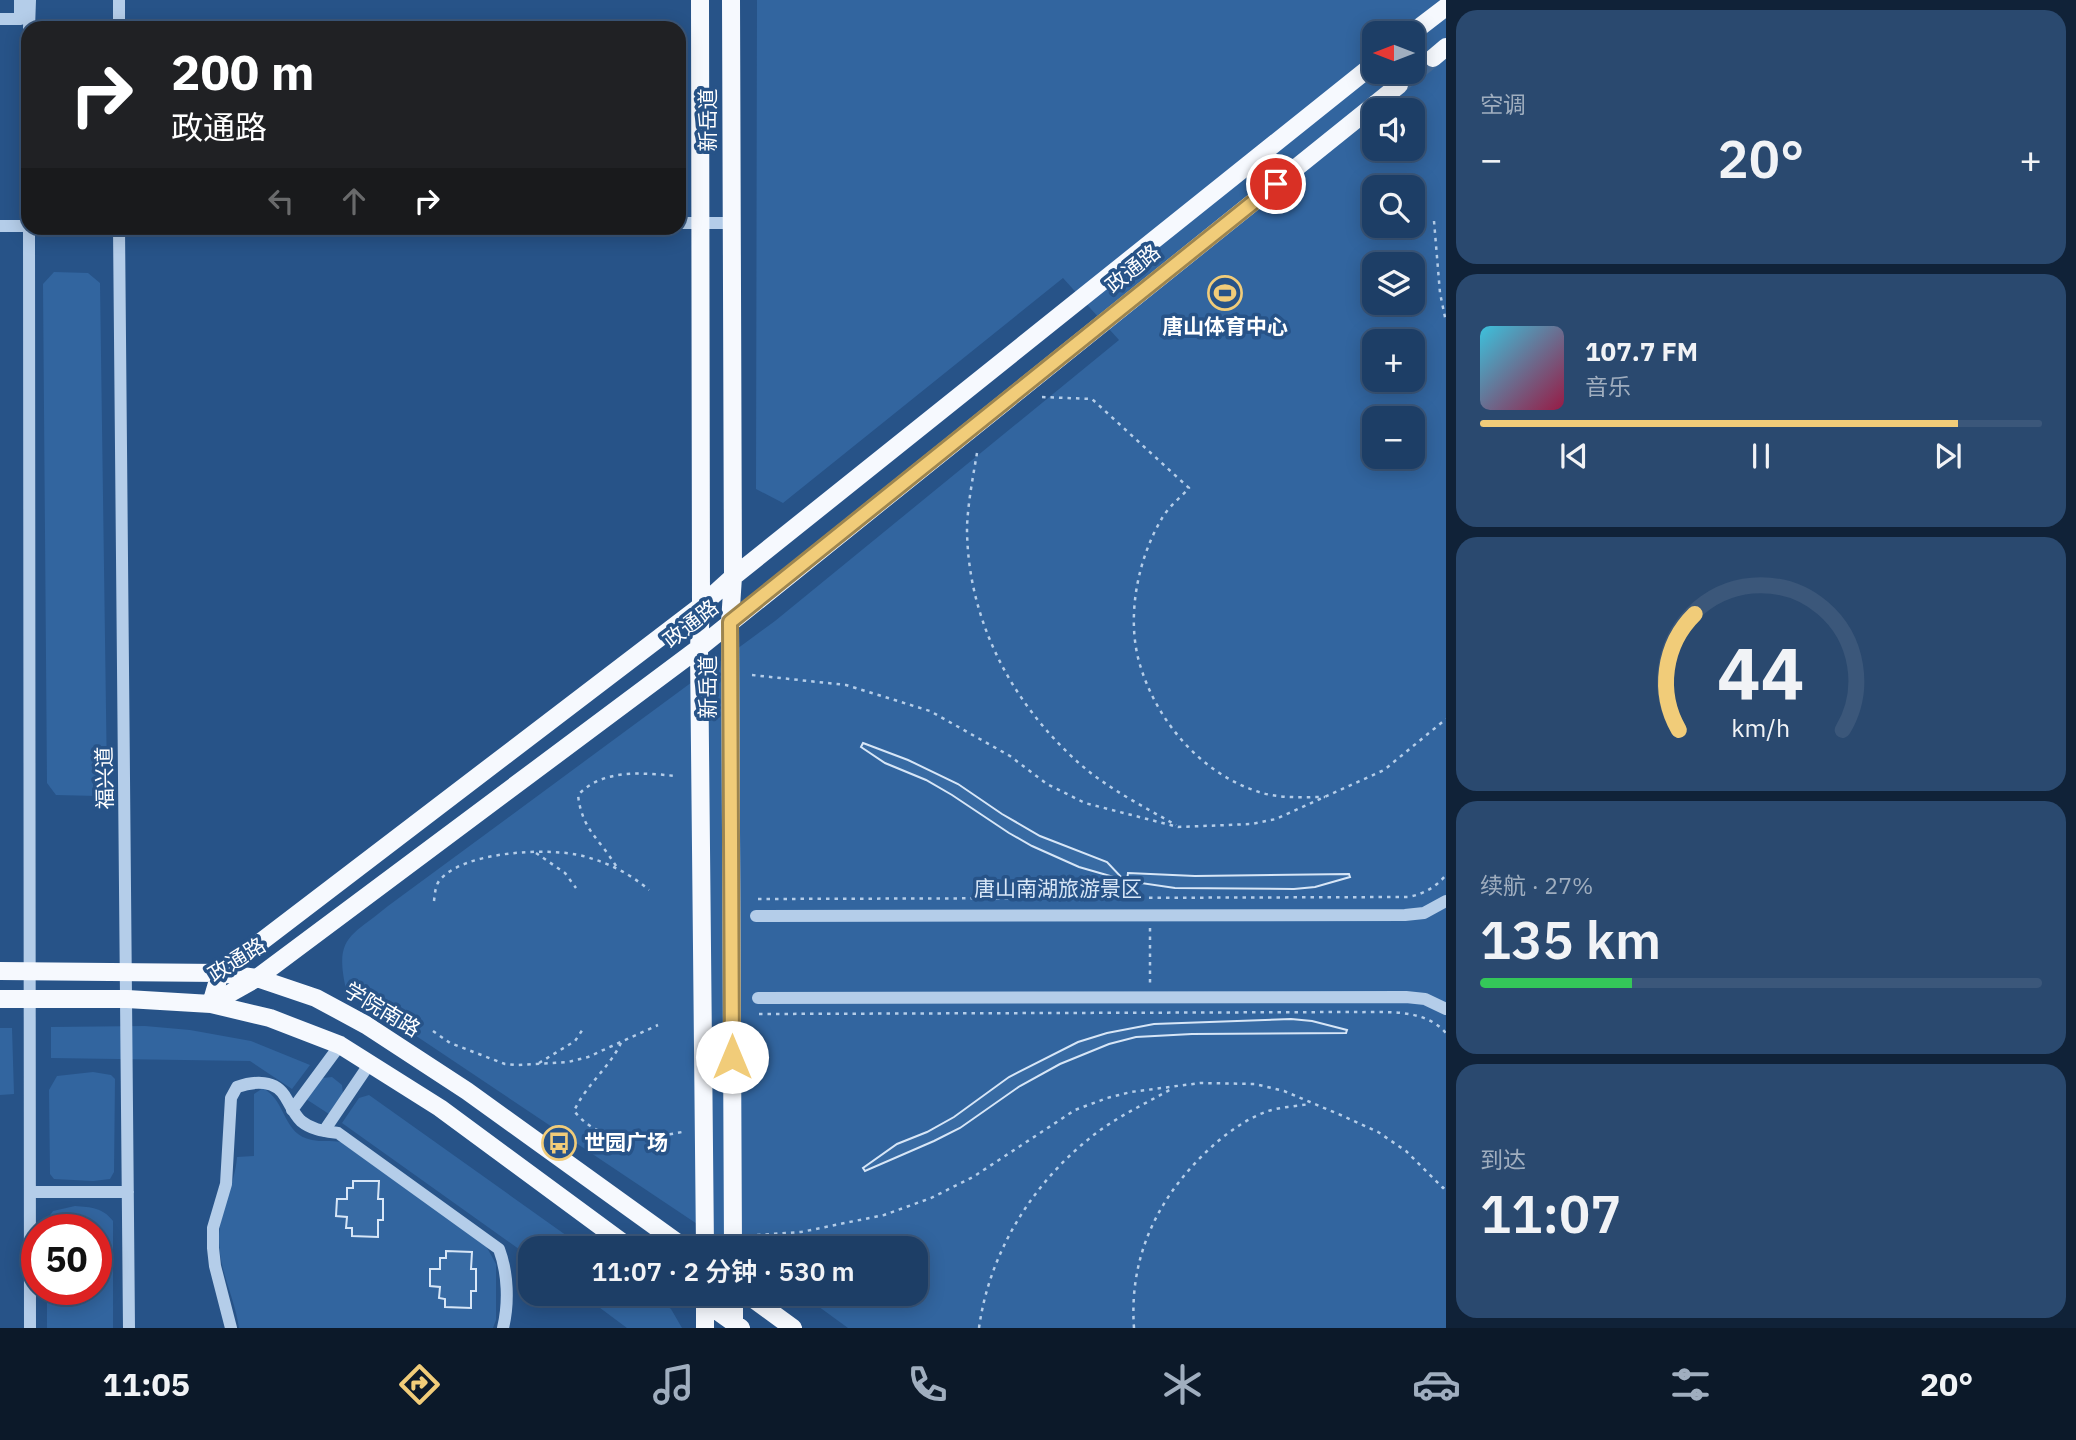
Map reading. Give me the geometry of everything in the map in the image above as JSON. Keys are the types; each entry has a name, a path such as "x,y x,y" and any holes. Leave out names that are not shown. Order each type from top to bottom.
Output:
{"main road":[{"name":"新岳道","path":"700,0 699,648 705,1236"},
{"name":"新岳道","path":"731,0 733,1236"},
{"path":"1425,23 1446,8"},
{"name":"政通路","path":"211,1004 219,972 701,606 733,576 1362,74"},
{"name":"政通路","path":"211,1004 257,978 699,648 1399,85"},
{"path":"1046,327 1071,348"},
{"name":"学院南路","path":"0,971 219,972 257,978 316,998 366,1025 478,1099 668,1236"},
{"path":"0,999 127,999 211,1004 270,1018 340,1045 370,1063 440,1108 615,1236"},
{"path":"702,1306 705,1328"},
{"path":"712,1306 737,1326"},
{"path":"735,1306 737,1326"},
{"path":"763,1306 793,1328"}],"street":[{"path":"20,0 26,21"},
{"path":"26,21 30,0"},
{"path":"119,0 119,21"},
{"path":"0,19 26,21"},
{"path":"686,223 732,223"},
{"path":"0,226 21,227"},
{"path":"29,235 30,1328"},
{"name":"福兴道","path":"119,235 129,1328"},
{"path":"756,916 1405,915 1424,912 1446,901"},
{"path":"758,998 1406,997 1425,999 1446,1009"},
{"path":"292,1110 340,1045"},
{"path":"324,1131 370,1063"},
{"path":"231,1328 215,1266 213,1228 226,1184 231,1098 237,1087 258,1082 269,1084 285,1094 300,1120 314,1129 338,1133 499,1249 506,1276 506,1315 503,1328"},
{"path":"30,1192 128,1192"}],"path":[{"path":"1434,221 1440,293 1446,323"},
{"path":"1042,397 1092,398 1189,488 1161,518 1138,577 1135,605 1135,632 1140,664 1156,703 1182,741 1201,761 1228,779 1256,791 1281,797 1328,797"},
{"path":"977,453 967,526 969,563 976,603 993,650 1006,675 1029,709 1083,766 1128,798 1178,827"},
{"path":"752,674 846,685 919,707 962,727 1010,756 1047,784 1084,803 1178,827 1252,824 1276,818 1384,770 1446,719"},
{"path":"616,866 605,847 584,822 578,794 585,787 614,776 676,776"},
{"path":"434,901 435,889 448,873 496,855 520,852 568,852 616,866 649,890"},
{"path":"536,853 565,873 576,888"},
{"path":"758,900 1408,897 1430,889 1446,875"},
{"path":"1150,898 1150,1012"},
{"path":"758,1014 1409,1014 1432,1021 1446,1033"},
{"path":"433,1031 450,1043 517,1065 568,1062 621,1043 658,1025"},
{"path":"539,1063 575,1041 583,1029"},
{"path":"621,1043 614,1059 581,1096 574,1111 585,1124 603,1134 652,1138 682,1132"},
{"path":"757,1235 801,1232 836,1225 884,1214 932,1198 974,1177 1075,1110 1130,1092 1200,1083 1255,1084 1284,1091 1378,1132 1406,1151 1443,1188 1446,1185"},
{"path":"979,1328 988,1284 1002,1249 1036,1193 1090,1137 1176,1086"},
{"path":"1134,1328 1133,1297 1136,1275 1147,1233 1162,1205 1185,1173 1213,1145 1242,1123 1269,1111 1311,1104"}],"green space":[{"name":"唐山南湖旅游景区","path":"757,0 1446,0 1446,1328 848,1328 818,1306 928,1306 928,1236 715,1236 346,989 342,958 344,948 355,932 775,621 1119,340 1063,278 783,503 756,489"},
{"path":"54,272 88,273 100,283 107,780 98,796 56,795 47,783 43,284"},
{"path":"145,1026 190,1030 251,1041 310,1065 292,1089 250,1061 51,1058 51,1027"},
{"path":"0,1028 12,1028 14,1094 0,1095"},
{"path":"93,1072 111,1075 115,1079 114,1172 110,1179 93,1181 54,1179 50,1174 49,1090 57,1076"},
{"path":"332,1077 342,1085 343,1094 329,1114 306,1099 323,1078"},
{"path":"263,1088 271,1094 290,1125 302,1137 315,1141 341,1142 485,1244 496,1264 496,1320 493,1328 239,1328 222,1264 219,1232 237,1157 254,1156 254,1094"},
{"path":"369,1095 567,1236 518,1236 518,1248 342,1123 359,1098"},
{"path":"75,1206 96,1209 106,1214 51,1214 53,1211"},
{"path":"112,1220 113,1328 47,1328 47,1305 112,1305"},
{"path":"597,1306 667,1306 682,1328 627,1328"}],"building":[{"path":"863,743 908,760 958,784 1040,836 1107,862 1124,880 1079,867 1032,846 926,780 885,763 861,747"},
{"path":"1128,873 1195,876 1349,874 1350,877 1315,887 1294,889 1175,888 1127,881"},
{"path":"1291,1019 1347,1030 1346,1033 1136,1037 1109,1044 1060,1064 1020,1086 960,1128 865,1171 863,1168 897,1144 954,1117 1009,1077 1078,1042 1154,1024"},
{"path":"353,1181 379,1181 378,1199 383,1199 383,1220 378,1220 378,1237 352,1236 352,1228 346,1228 347,1217 336,1216 337,1199 347,1199 347,1188 353,1188"},
{"path":"446,1251 472,1252 471,1269 476,1269 476,1291 471,1291 471,1308 445,1307 445,1299 439,1298 440,1287 430,1286 430,1269 440,1269 440,1258 446,1258"}],"tunnel":[{"path":"1399,85 1433,58"}],"place":[{"name":"唐山体育中心","path":"1225,293"},
{"name":"世园广场","path":"559,1143"}],"route":[{"path":"732,1057 730,622 1276,184"}]}
